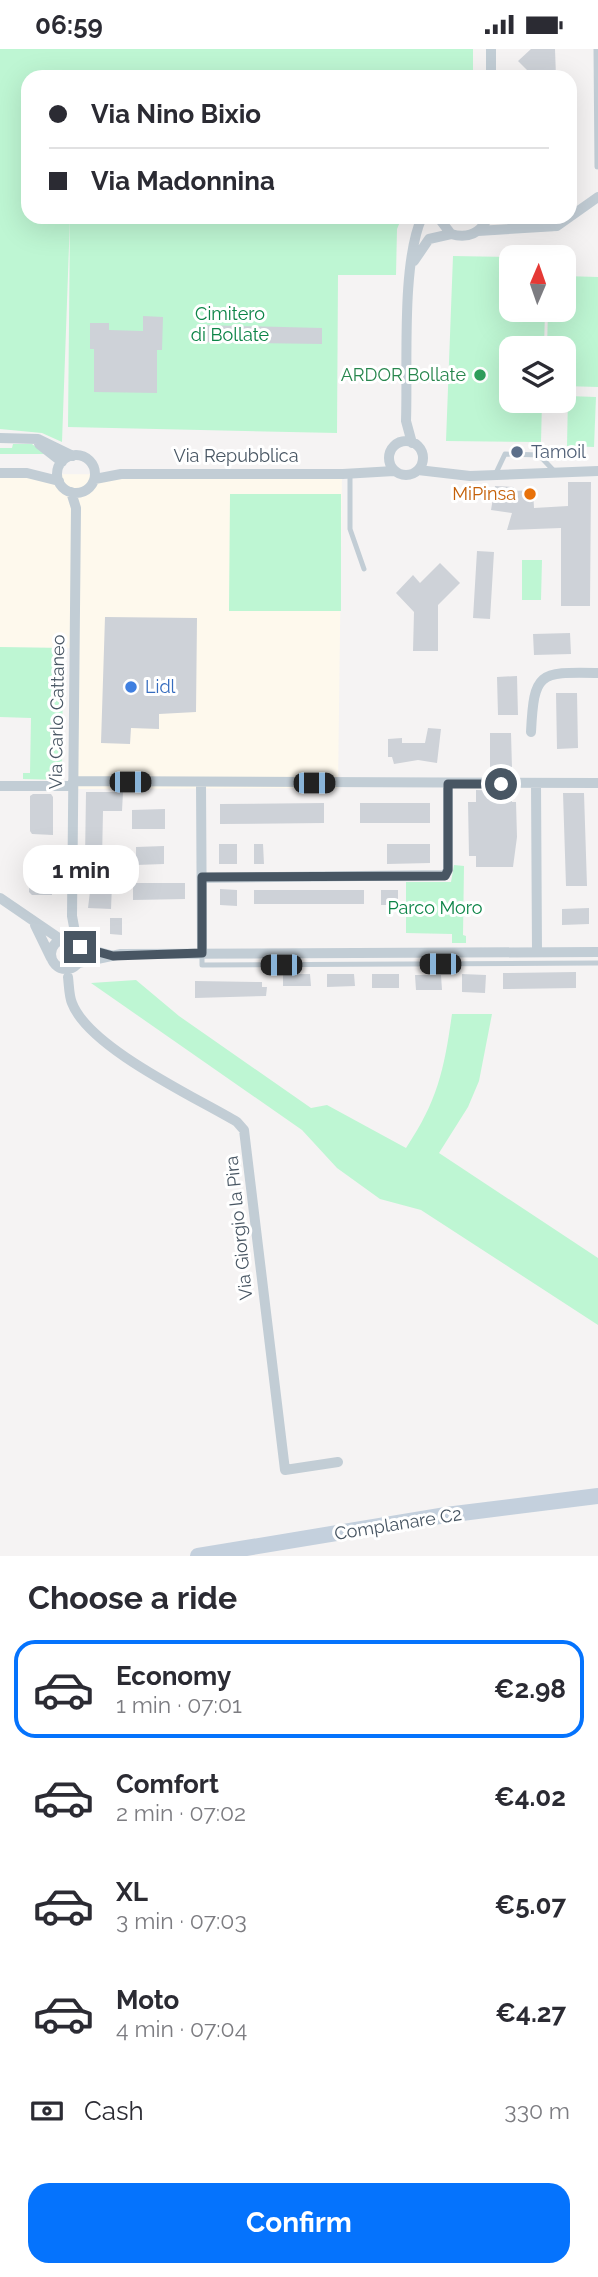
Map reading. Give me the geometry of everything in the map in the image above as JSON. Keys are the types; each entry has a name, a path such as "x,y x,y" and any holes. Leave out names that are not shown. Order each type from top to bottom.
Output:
{"street":[{"path":"491,49 491,70"},
{"path":"577,212 598,197"},
{"path":"419,224 415,233 411,266 406,421 412,443 423,458 449,473"},
{"path":"444,224 451,233"},
{"path":"478,231 483,224"},
{"path":"517,224 524,228"},
{"path":"411,266 429,239 451,233 465,236 478,231 560,224"},
{"path":"406,421 389,459 394,471 404,475 418,470 495,475 598,471"},
{"path":"0,438 46,441 73,456 85,458 94,473 77,492 59,481 27,473 0,473"},
{"path":"27,439 45,447 61,464 59,481"},
{"path":"398,444 412,443"},
{"path":"27,473 61,464 73,456"},
{"path":"418,470 423,458"},
{"name":"Via Repubblica","path":"350,473 389,459"},
{"name":"Via Repubblica","path":"94,473 394,471"},
{"name":"Via Carlo Cattaneo","path":"77,492 72,916 78,945"},
{"path":"531,732 532,698 537,684 557,673 598,673"},
{"path":"201,783 202,953"},
{"path":"536,783 537,952"},
{"path":"0,786 598,783"},
{"path":"202,877 445,876 448,870 448,784"},
{"path":"0,898 61,939 113,956"},
{"name":"Via Carlo Cattaneo","path":"61,939 72,916"},
{"path":"34,922 52,961 65,969 78,963 113,956 202,953 598,952"},
{"path":"52,961 52,946 61,939"},
{"path":"78,945 78,963"},
{"name":"Via Giorgio la Pira","path":"68,977 72,1003 88,1028 109,1046 237,1122 244,1130 285,1470 338,1462"},
{"name":"Complanare C2","path":"198,1556 446,1515 598,1496"}],"lane":[{"path":"596,49 597,167"},
{"path":"495,475 505,454 539,455 557,474"},
{"path":"350,473 351,529 365,569"},
{"path":"202,953 202,965 598,963"}],"shaded area":[{"path":"0,474 342,475 338,788 71,789 73,648 0,647"}],"green space":[{"name":"Cimitero di Bollate","path":"0,49 473,49 473,70 21,70 21,224 70,224 62,442 42,433 0,429"},
{"name":"Cimitero di Bollate","path":"70,224 399,224 396,275 338,275 337,433 68,427"},
{"name":"ARDOR Bollate","path":"453,256 499,257 499,322 545,322 544,336 499,336 499,413 542,413 541,442 446,441"},
{"path":"576,276 598,277 598,387 576,386 576,336 547,336 548,322 576,322"},
{"path":"576,396 596,397 594,447 567,446 568,413 576,413"},
{"path":"13,444 32,444 45,454 0,454 0,448 12,448"},
{"path":"230,494 341,494 341,611 229,611"},
{"path":"522,560 542,560 541,600 522,600"},
{"path":"0,647 63,648 62,780 23,779 23,773 30,773 31,718 0,717"},
{"name":"Parco Moro","path":"454,865 464,866 463,935 466,936 466,943 452,943 452,934 406,933 406,882 451,882"},
{"path":"136,980 179,1016 311,1108 327,1105 406,1148 433,1099 446,1052 452,1014 492,1014 479,1081 468,1107 439,1153 598,1258 598,1325 421,1210 380,1199 337,1168 302,1130 91,983"}],"building":[{"path":"531,49 555,49 556,70 527,70 518,61"},
{"path":"143,316 163,317 162,350 157,350 157,393 94,392 94,349 90,349 90,323 109,323 109,330 143,331"},
{"path":"199,325 322,328 322,344 199,342"},
{"path":"568,482 591,482 590,606 561,606 561,528 507,530 512,513 491,510 495,486 514,487 513,491 533,490 534,508 568,506"},
{"path":"477,551 494,552 490,619 473,618"},
{"path":"440,563 460,583 438,605 438,651 413,651 414,612 396,593 413,575 420,583"},
{"name":"Lidl","path":"105,617 197,618 196,712 159,714 159,729 131,728 130,744 101,743"},
{"path":"570,633 571,654 534,655 533,634"},
{"path":"517,676 518,715 498,715 497,677"},
{"path":"556,693 577,693 578,748 557,749"},
{"path":"428,728 441,729 437,763 418,760 394,764 392,757 388,757 388,739 402,738 402,743 425,743"},
{"path":"490,733 511,733 512,768 490,769"},
{"path":"476,790 512,791 512,802 516,802 517,837 513,867 476,867 476,856 469,856 468,802 476,802"},
{"path":"86,792 123,792 122,811 103,811 102,859 85,859"},
{"path":"563,793 584,793 587,886 566,886"},
{"path":"51,794 53,797 53,835 32,834 30,831 30,796"},
{"path":"324,803 324,823 220,824 220,804"},
{"path":"360,803 430,803 430,823 360,823"},
{"path":"165,809 165,829 132,829 132,810"},
{"path":"219,844 237,844 237,864 219,864"},
{"path":"254,844 263,844 264,864 254,864"},
{"path":"387,844 430,844 430,863 387,864"},
{"path":"164,846 164,864 136,865 136,847"},
{"path":"33,854 51,855 53,858 52,895 32,895 29,892 30,857"},
{"path":"91,883 112,884 111,909 88,908"},
{"path":"133,883 185,883 185,899 133,900"},
{"path":"220,889 237,890 237,906 220,905"},
{"path":"254,890 364,890 364,904 254,904"},
{"path":"381,890 398,890 398,905 381,905"},
{"path":"589,908 589,924 562,925 562,909"},
{"path":"110,918 122,918 122,935 110,934"},
{"path":"576,972 576,988 503,989 503,973"},
{"path":"283,974 310,974 311,986 283,986"},
{"path":"327,974 354,974 355,986 327,987"},
{"path":"372,974 399,974 399,988 372,988"},
{"path":"462,974 486,975 485,993 462,992"},
{"path":"415,975 441,975 442,990 416,990"},
{"path":"195,981 262,982 262,987 267,987 266,996 195,998"}],"place":[{"name":"ARDOR Bollate","path":"480,375"},
{"name":"Tamoil","path":"517,452"},
{"name":"MiPinsa","path":"530,494"},
{"name":"Lidl","path":"131,687"}],"route":[{"path":"80,947 113,956 202,953 202,877 445,876 448,870 448,784 501,784"}]}
